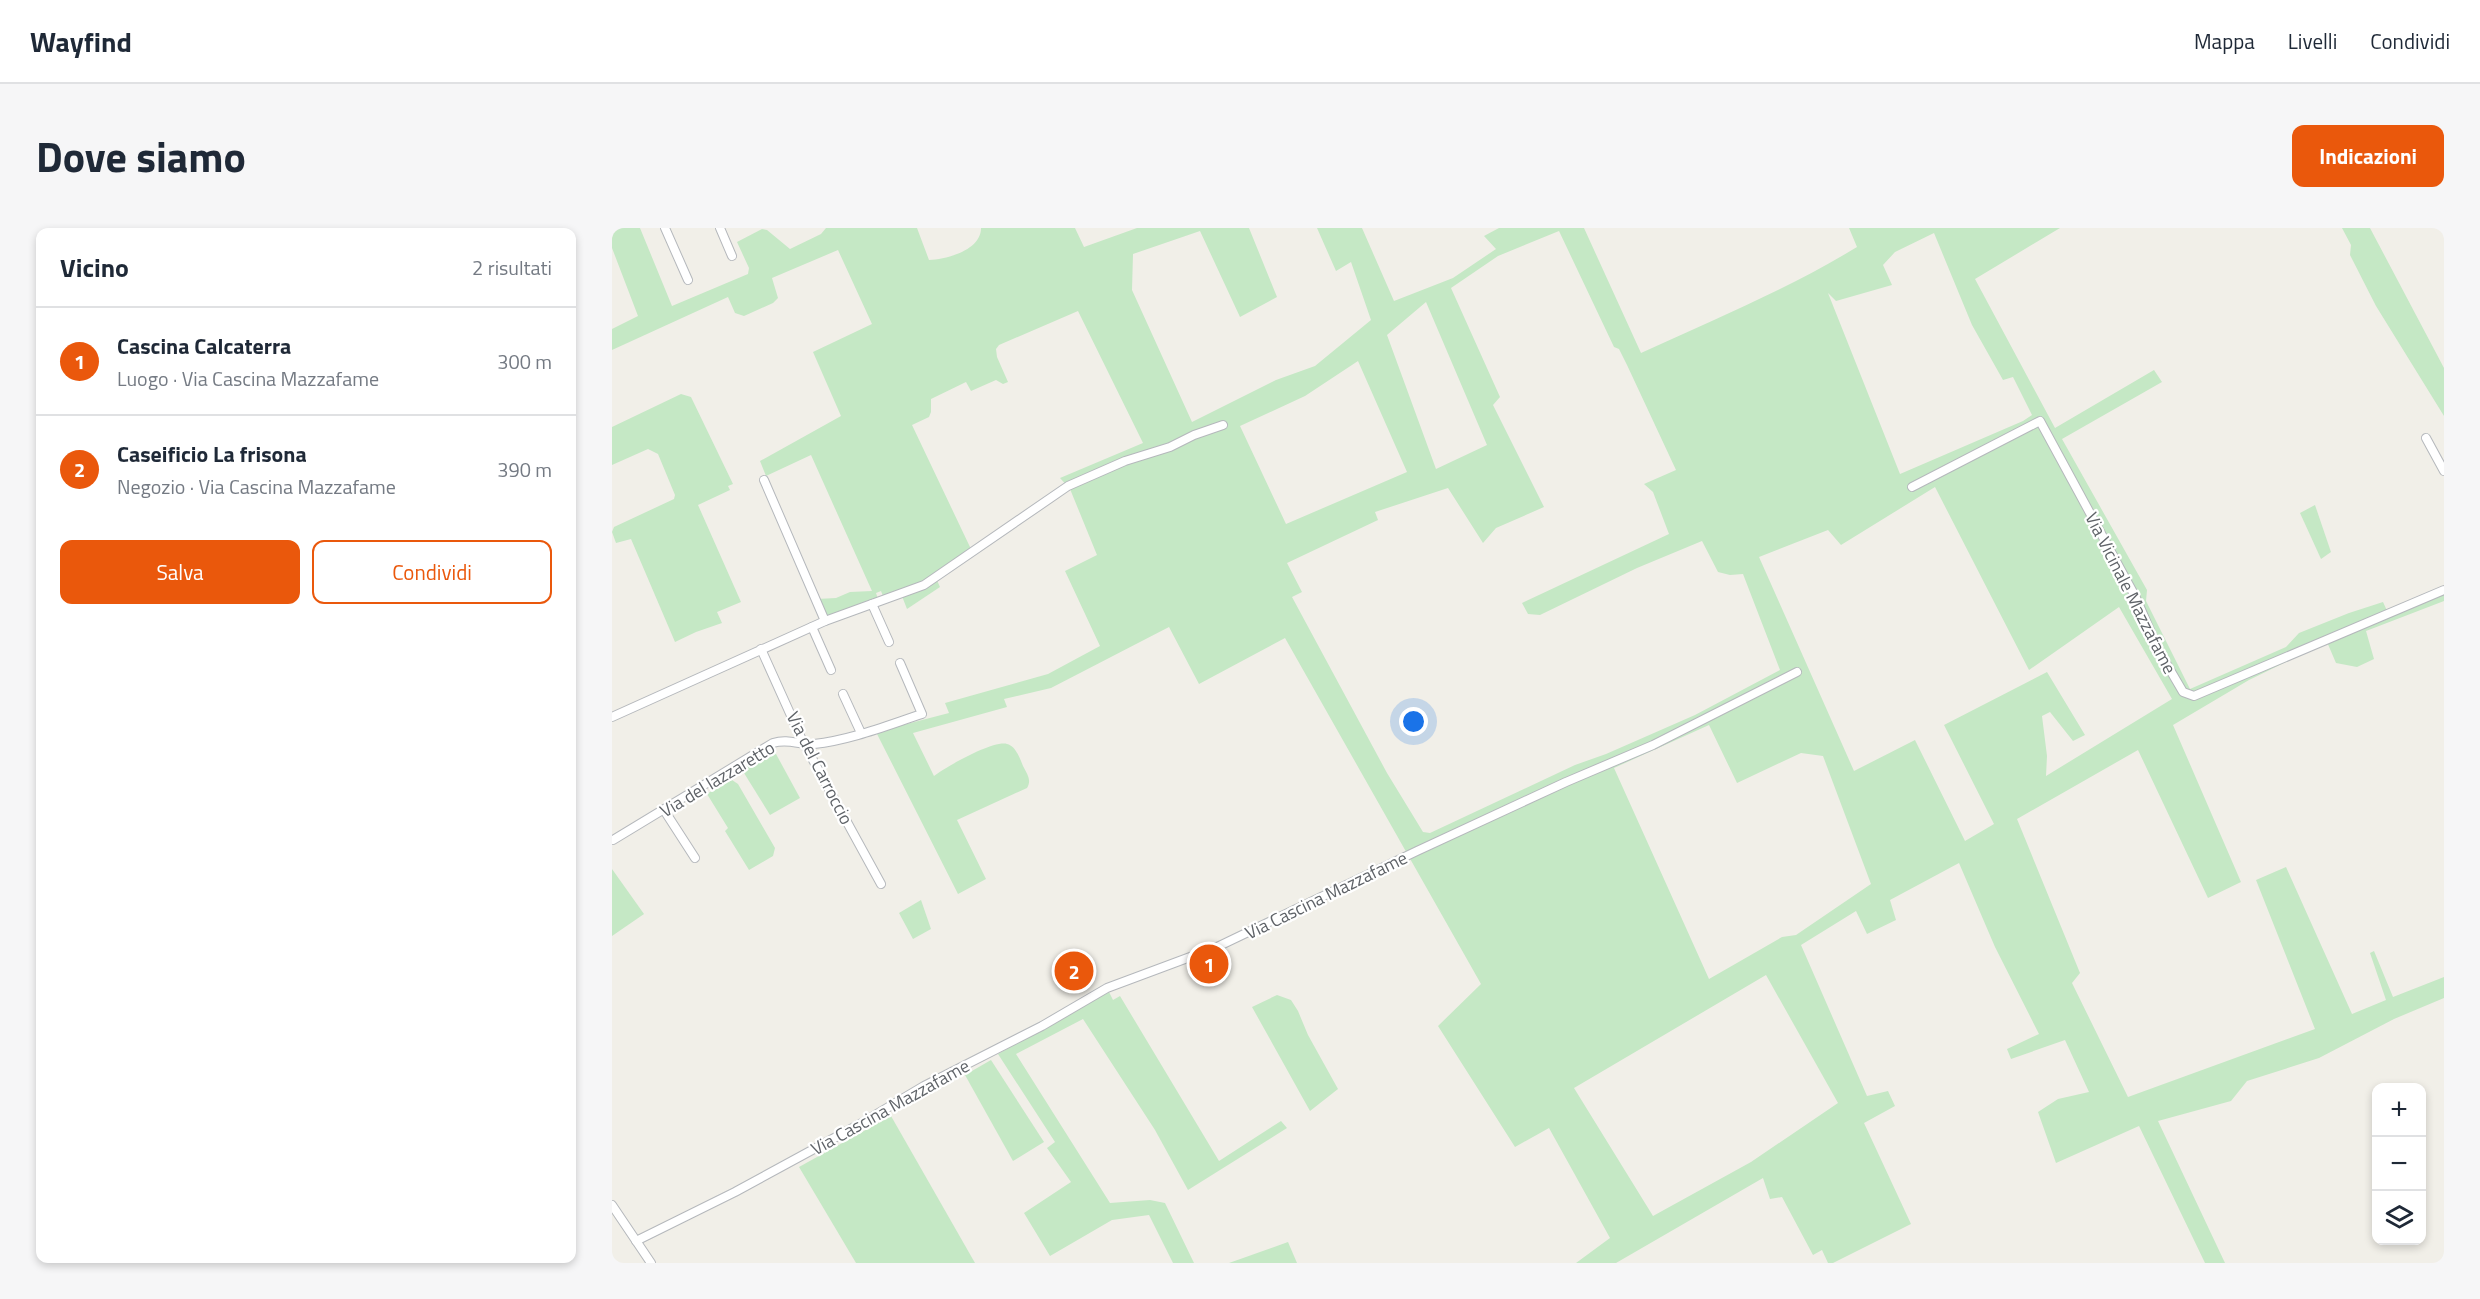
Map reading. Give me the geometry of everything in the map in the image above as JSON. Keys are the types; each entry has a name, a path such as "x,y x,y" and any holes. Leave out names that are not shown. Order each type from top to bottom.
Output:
{"street":[{"path":"665,228 688,280"},
{"path":"720,228 732,256"},
{"name":"Via Vicinale Mazzafame","path":"1912,487 2040,421 2136,598 2159,651 2183,692 2194,696 2444,590"},
{"path":"612,717 825,621 928,583 1071,484 1125,461 1170,447 1194,435 1223,425"},
{"path":"2426,438 2444,471"},
{"path":"764,480 825,621"},
{"path":"873,604 890,642"},
{"path":"812,627 831,670"},
{"name":"Via del Carroccio","path":"761,650 804,743 881,884"},
{"name":"Via del lazzaretto","path":"613,840 763,748 780,741 815,744 861,733 922,714 900,663"},
{"name":"Via Cascina Mazzafame","path":"636,1241 745,1186 860,1124 924,1086 1042,1026 1107,988 1217,947 1439,841 1653,745 1797,672"},
{"path":"843,694 861,733"},
{"path":"664,810 694,858"},
{"path":"612,1205 615,1215 651,1263"}],"green space":[{"path":"612,228 640,228 672,306 748,274 749,268 737,242 762,229 767,230 790,249 821,234 826,228 917,228 929,260 945,258 970,248 980,236 981,228 1075,228 1084,247 1137,228 1249,228 1277,297 1240,317 1200,231 1133,254 1132,290 1192,422 1276,380 1315,366 1371,320 1351,262 1336,271 1317,228 1362,228 1394,301 1453,278 1496,249 1484,236 1499,228 1584,228 1641,353 1778,290 1857,247 1849,228 2060,228 1975,279 2055,428 2154,370 2162,382 2062,439 2147,590 2146,601 2190,689 2286,647 2299,633 2349,613 2383,602 2389,615 2444,592 2444,601 2366,631 2374,659 2357,667 2336,663 2327,642 2249,680 2173,725 2241,882 2208,898 2138,750 2017,819 2080,973 2072,983 2128,1097 2315,1029 2256,880 2286,867 2352,1014 2386,1000 2370,953 2374,951 2393,997 2444,977 2444,998 2394,1019 2319,1058 2247,1081 2231,1101 2158,1121 2225,1263 2205,1263 2139,1126 2056,1163 2038,1112 2058,1099 2089,1092 2065,1040 2011,1059 2007,1049 2039,1034 1995,947 1959,863 1890,900 1896,920 1867,934 1856,911 1801,945 1867,1096 1888,1091 1895,1106 1864,1123 1911,1224 1833,1263 1828,1263 1822,1250 1813,1255 1782,1197 1770,1199 1763,1178 1616,1263 1576,1263 1610,1238 1549,1128 1515,1147 1438,1026 1481,984 1285,638 1199,684 1169,627 1051,688 1004,699 1007,707 913,733 934,776 970,755 991,746 1007,744 1019,756 1028,777 1027,788 957,820 986,879 958,894 876,732 949,713 945,703 1048,674 1100,646 1065,571 1097,555 1070,489 1060,478 1143,443 1078,311 999,345 996,349 997,357 1008,382 1003,384 996,380 971,391 966,382 931,399 929,417 912,425 970,547 970,550 935,576 940,587 907,609 900,591 883,596 881,591 876,593 878,599 827,616 817,599 836,598 850,592 872,591 811,455 766,476 760,461 841,416 813,352 872,324 838,250 772,278 778,298 773,303 744,316 735,313 728,297 612,350 612,329 638,316 612,248","holes":["1559,231 1614,347 1619,349 1627,365 1676,470 1644,484 1653,492 1669,534 1522,603 1528,614 1540,615 1637,568 1702,541 1718,572 1730,575 1743,574 1780,670 1695,715 1575,765 1430,833 1423,832 1387,773 1292,597 1302,592 1287,563 1378,520 1375,512 1448,488 1483,543 1496,528 1544,507 1493,405 1500,397 1451,288 1498,256","1934,233 1972,325 2003,380 2013,377 2032,415 2023,421 1900,474 1828,293 1836,301 1892,285 1883,265 1895,252","1426,302 1487,445 1436,469 1387,335","1358,361 1407,472 1286,524 1240,426 1305,396","1935,487 2029,670 2119,607 2172,699 2046,776 2047,756 2042,716 2050,712 2073,741 2085,735 2047,672 1944,725 1994,824 1965,841 1915,740 1854,771 1759,557 1828,530 1841,545","1709,725 1737,783 1801,753 1823,756 1871,884 1796,935 1782,937 1709,979 1614,768","1766,975 1838,1103 1751,1162 1653,1216 1574,1088"]},
{"path":"2342,228 2370,228 2444,368 2444,416 2376,306 2350,255 2351,245"},
{"path":"681,394 691,397 733,484 728,486 730,490 698,505 741,602 717,612 722,623 675,642 631,539 616,543 612,532 614,527 674,499 675,495 658,454 648,449 612,465 612,427"},
{"path":"2315,505 2331,552 2321,559 2300,513"},
{"path":"772,751 776,754 800,798 770,815 744,773 744,766"},
{"path":"732,780 738,784 775,848 773,856 749,870 725,831 728,828 707,794"},
{"path":"612,869 644,914 612,936"},
{"path":"921,900 931,929 913,939 899,913"},
{"path":"1109,992 1113,1000 1120,996 1219,1161 1281,1121 1287,1128 1188,1190 1155,1130 1083,1019 1016,1054 1110,1203 1150,1200 1165,1203 1194,1263 1173,1263 1149,1215 1112,1220 1050,1256 1024,1213 1071,1182 1047,1148 1055,1142 998,1054"},
{"path":"1277,995 1291,1000 1338,1089 1310,1111 1252,1007"},
{"path":"991,1060 1044,1142 1013,1161 965,1075"},
{"path":"891,1116 975,1263 856,1263 799,1167"},
{"path":"1288,1242 1297,1263 1229,1263"}],"place":[{"name":"Cascina Calcaterra","path":"1209,964"},
{"name":"Caseificio La frisona","path":"1074,971"}]}
